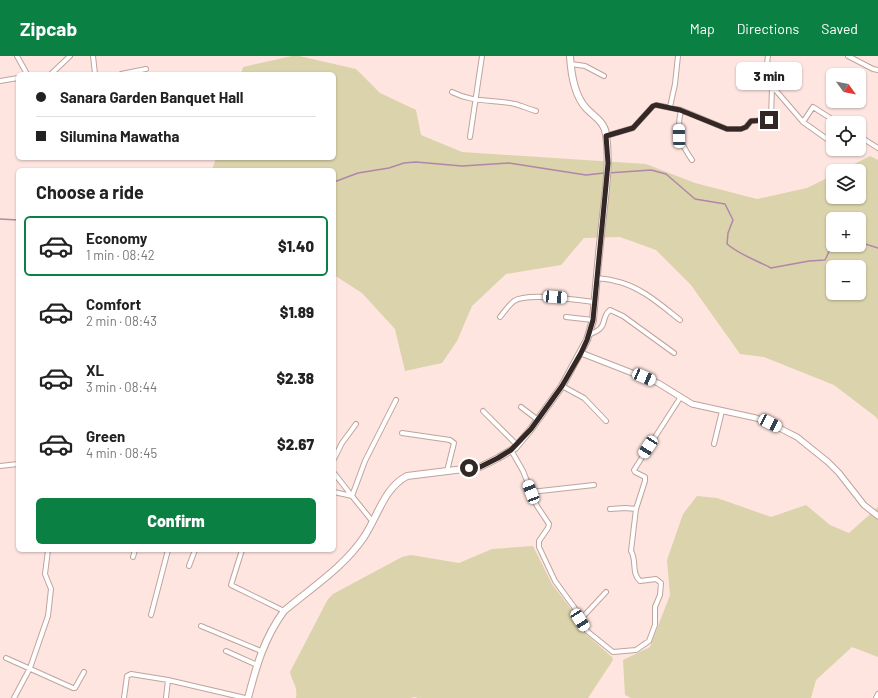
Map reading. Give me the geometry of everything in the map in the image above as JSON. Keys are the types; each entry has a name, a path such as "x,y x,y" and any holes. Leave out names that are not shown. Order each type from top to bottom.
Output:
{"main road":[{"path":"247,698 261,652 274,626 284,611 346,559 364,538 390,489 398,480 407,476 480,467 511,450 538,420 562,386 581,353 593,320 608,163 604,126 586,108 578,96 574,85 570,56"}],"street":[{"path":"17,56 26,72"},
{"path":"53,72 70,56"},
{"path":"93,56 94,72"},
{"path":"470,137 482,56"},
{"path":"670,107 675,84 678,56"},
{"path":"768,56 766,70 768,79 772,86 803,122 826,137"},
{"path":"848,56 873,69 878,70"},
{"path":"571,64 585,66 604,76"},
{"path":"131,72 146,69"},
{"path":"0,81 16,79"},
{"path":"606,136 633,128 653,106 656,105 680,110 727,129 741,129 746,127 751,121 771,119 772,86"},
{"path":"452,92 476,100 514,104 536,111"},
{"path":"803,122 813,108 826,116"},
{"path":"680,110 679,136 683,147 692,160"},
{"path":"866,140 878,148"},
{"path":"596,278 617,281 650,296 680,320"},
{"path":"500,317 515,301 520,299 544,296 594,302"},
{"path":"588,336 599,331 610,310 623,316 674,353"},
{"path":"566,317 593,320"},
{"path":"581,353 658,383 680,398 692,404 756,418 770,423 797,437 828,462 864,504 878,516"},
{"path":"562,386 584,398 606,421"},
{"path":"511,450 523,471 537,506 548,524 548,528 539,542 539,547 555,581 574,607 587,631 613,652 636,650 649,641 655,625 656,607 660,595 661,583 656,578 640,581 636,578 634,571 634,556 631,551 636,509 646,481 645,477 634,470 680,398"},
{"path":"352,496 365,461 396,400"},
{"path":"521,407 538,420"},
{"path":"714,444 722,411"},
{"path":"483,412 517,445"},
{"path":"336,455 342,443 356,424"},
{"path":"402,433 450,440 454,443 447,471"},
{"path":"0,466 16,464"},
{"path":"336,476 373,522"},
{"path":"531,492 594,485"},
{"path":"336,492 352,496"},
{"path":"610,509 636,509"},
{"path":"14,698 30,668 48,616 50,589 45,574 48,552"},
{"path":"133,557 134,552"},
{"path":"151,616 167,552"},
{"path":"189,566 194,552"},
{"path":"241,552 231,586 284,611"},
{"path":"580,620 606,592"},
{"path":"201,626 261,652"},
{"path":"226,651 257,665"},
{"path":"6,658 72,688 75,688 84,672"},
{"path":"124,698 127,676 131,674 168,680 247,698"},
{"path":"166,698 168,680"},
{"path":"876,698 878,694"}],"shaded area":[{"path":"292,56 299,56 356,69 380,93 416,110 421,135 462,152 646,164 695,183 757,199 807,188 826,178 826,204 866,204 866,164 854,164 870,156 878,160 878,420 834,385 764,357 740,354 691,285 656,250 620,237 584,238 561,265 506,274 472,306 457,341 442,363 405,371 395,329 362,293 336,276 336,168 213,168 215,160 336,160 336,72 242,72 243,67"},
{"path":"697,496 717,498 771,517 806,505 830,525 849,533 878,507 878,657 852,647 816,680 811,698 631,698 625,695 623,660 650,647 670,595 667,560 683,514"},
{"path":"533,546 552,584 571,609 580,629 612,657 613,660 588,698 296,698 296,687 290,672 328,599 333,594 402,557 411,555 459,563 492,549"}],"waterway":[{"path":"336,181 358,173 389,168 404,163 416,162 462,166 509,163 586,175 604,173"},
{"path":"608,173 651,170 666,174 695,199 725,204 733,220 728,233 727,244 771,268 809,261 825,260 829,252"},
{"path":"0,219 16,220"},
{"path":"866,244 878,248"}],"route":[{"path":"469,468 480,467 514,448 549,406 562,386 587,340 593,320 606,185 608,163 606,136 633,128 653,106 656,105 680,110 727,129 741,129 746,127 751,121 769,120"}]}
